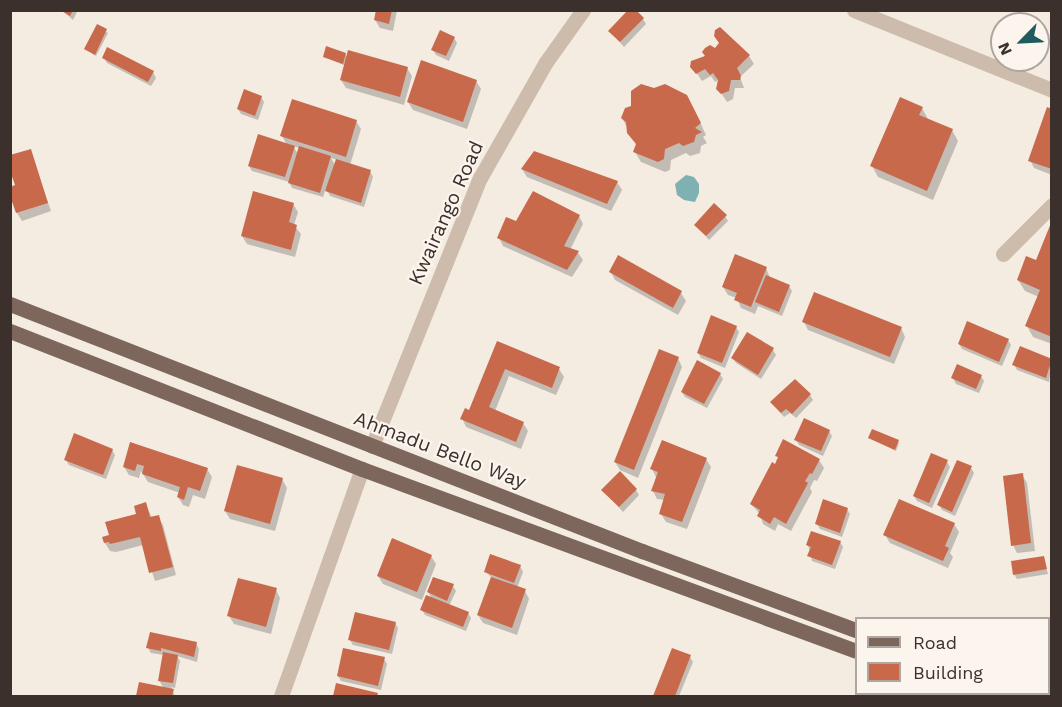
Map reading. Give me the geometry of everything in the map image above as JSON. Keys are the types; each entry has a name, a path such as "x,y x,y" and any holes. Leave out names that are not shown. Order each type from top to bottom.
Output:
{"main road":[{"name":"Ahmadu Bello Way","path":"10,304 642,551 855,630"},
{"path":"10,331 362,469 855,651"}],"street":[{"name":"Kwairango Road","path":"372,446 480,178 546,62 583,10"},
{"path":"854,10 1052,90"},
{"path":"1003,254 1052,205"},
{"path":"281,696 362,469"}],"water":[{"path":"686,175 694,177 699,184 699,193 695,202 684,200 677,195 675,184"}],"building":[{"path":"60,10 73,10 70,16"},
{"path":"376,10 392,10 389,24 374,20"},
{"path":"628,10 636,10 644,18 620,42 608,31"},
{"path":"97,24 107,29 95,55 84,49"},
{"path":"720,27 750,55 737,68 741,76 740,80 731,80 729,91 721,94 716,89 718,80 713,73 710,75 705,69 696,74 690,67 691,61 705,56 702,52 705,48 710,45 715,48 719,43 714,36 715,30"},
{"path":"440,30 455,37 446,56 431,50"},
{"path":"326,46 346,53 343,64 323,57"},
{"path":"107,47 154,71 148,82 102,58"},
{"path":"348,50 408,67 400,97 340,80"},
{"path":"421,60 477,80 463,122 407,102"},
{"path":"641,84 654,88 665,84 687,95 701,123 695,128 702,132 696,135 694,142 683,146 679,143 665,149 664,159 658,162 633,152 636,144 627,133 626,122 621,118 625,108 631,106 631,91"},
{"path":"244,89 262,96 255,116 237,109"},
{"path":"900,97 923,107 919,115 953,129 927,191 870,166"},
{"path":"292,99 357,120 346,157 280,136"},
{"path":"1047,107 1052,109 1052,169 1028,161"},
{"path":"258,134 295,146 285,177 248,166"},
{"path":"299,146 331,156 320,193 288,183"},
{"path":"31,149 48,203 16,213 10,196 10,187 15,185 10,171 10,155"},
{"path":"534,151 618,181 607,204 521,169"},
{"path":"336,159 371,170 361,203 325,191"},
{"path":"253,191 294,203 289,222 297,225 291,250 241,236"},
{"path":"533,191 580,215 564,246 579,251 567,270 497,238 506,217 516,221"},
{"path":"714,203 727,215 706,236 694,225"},
{"path":"1051,223 1052,337 1025,326 1040,290 1017,280 1026,256 1036,260"},
{"path":"735,254 767,267 751,307 734,300 737,293 722,287"},
{"path":"618,255 682,291 673,308 609,272"},
{"path":"766,275 790,285 779,312 755,302"},
{"path":"814,292 902,327 890,357 802,322"},
{"path":"711,315 737,326 722,363 697,353"},
{"path":"967,321 1009,339 999,362 958,344"},
{"path":"747,332 774,348 758,375 731,358"},
{"path":"497,341 560,367 552,388 505,369 489,407 524,422 516,442 460,419 465,408 469,410"},
{"path":"1020,346 1052,359 1046,378 1012,365"},
{"path":"659,349 679,357 634,470 614,462"},
{"path":"697,360 721,373 704,404 681,392"},
{"path":"957,364 982,375 976,389 951,378"},
{"path":"795,379 811,394 792,414 786,409 781,413 770,402"},
{"path":"804,418 830,430 821,451 794,440"},
{"path":"872,429 899,440 895,450 868,438"},
{"path":"74,433 113,449 103,475 64,460"},
{"path":"783,439 820,459 812,474 810,473 805,481 808,483 786,524 774,517 770,524 757,516 760,510 750,504 772,462 775,464 778,457 775,456"},
{"path":"662,440 707,458 682,522 659,514 665,494 651,491 658,472 650,469"},
{"path":"130,442 208,468 200,491 188,487 184,500 177,497 180,487 142,474 144,466 137,464 135,471 123,467"},
{"path":"931,453 948,460 929,503 913,496"},
{"path":"957,460 972,466 952,512 937,505"},
{"path":"237,465 283,478 270,524 224,511"},
{"path":"620,471 637,489 619,507 601,490"},
{"path":"1023,473 1031,543 1011,546 1003,476"},
{"path":"823,499 848,508 840,533 815,524"},
{"path":"899,499 955,523 945,546 949,548 943,561 883,535"},
{"path":"146,502 150,517 159,515 173,567 149,573 140,537 110,544 109,542 104,543 102,537 109,535 105,522 136,514 134,506"},
{"path":"811,531 841,541 832,565 807,556 811,547 806,545"},
{"path":"392,538 432,555 417,592 377,576"},
{"path":"490,554 521,565 514,583 484,572"},
{"path":"1044,556 1047,569 1013,575 1011,561"},
{"path":"433,577 454,584 447,601 427,592"},
{"path":"491,577 526,589 512,628 477,615"},
{"path":"238,578 277,588 266,627 227,616"},
{"path":"426,595 469,612 463,627 420,610"},
{"path":"355,612 396,622 389,650 348,640"},
{"path":"150,632 197,642 194,657 161,648 161,651 146,648"},
{"path":"343,648 385,657 378,686 337,676"},
{"path":"672,648 691,655 675,696 653,696"},
{"path":"163,652 178,655 173,683 158,681"},
{"path":"139,682 174,689 172,696 136,696"},
{"path":"336,683 378,693 377,696 333,696"}]}
